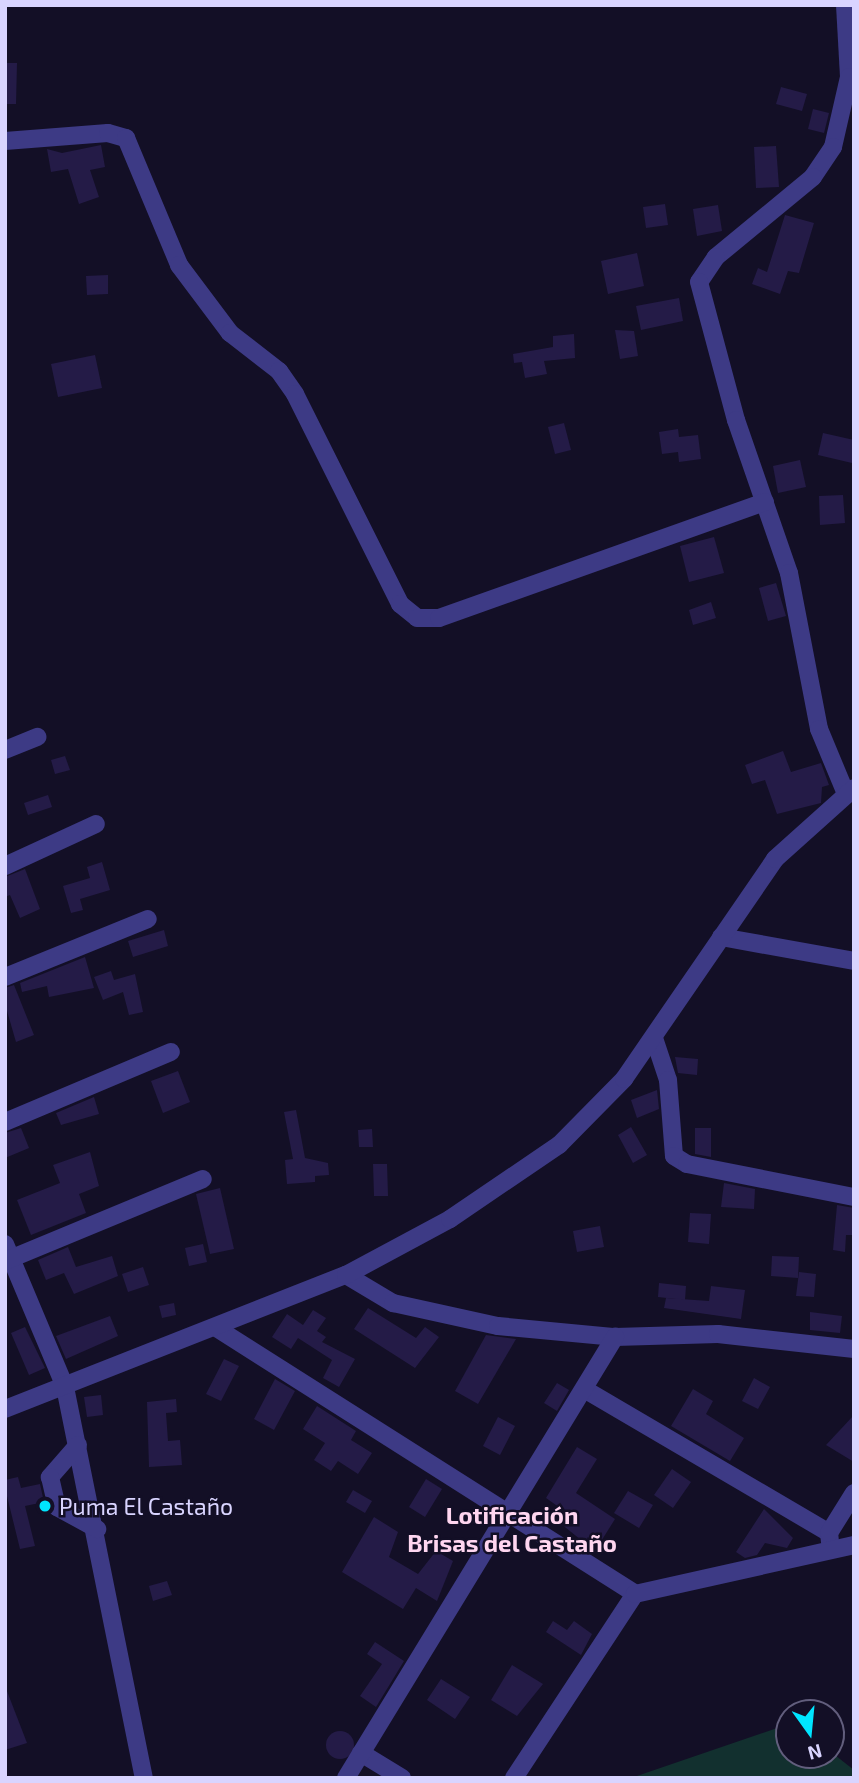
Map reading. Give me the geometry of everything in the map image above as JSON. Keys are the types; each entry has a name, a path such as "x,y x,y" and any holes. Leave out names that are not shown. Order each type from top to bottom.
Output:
{"street":[{"path":"845,5 849,77 833,147 813,177 716,257 699,282 801,619 819,729 850,791"},
{"path":"5,141 108,133 126,138 179,265 230,333 279,371 295,394 400,604 416,618 439,618 765,502"},
{"path":"5,750 37,737"},
{"path":"5,1409 218,1329 346,1275 450,1219 559,1145 654,1038 775,859 850,791 854,775"},
{"path":"5,866 96,824"},
{"path":"5,977 148,919"},
{"path":"721,937 854,961"},
{"path":"654,1038 668,1080 674,1156 687,1164 854,1197"},
{"path":"5,1122 171,1052"},
{"path":"144,1778 97,1529 65,1387 8,1254 202,1179"},
{"path":"346,1275 393,1303 498,1326 615,1337 718,1334 854,1349"},
{"path":"218,1329 507,1510 635,1594"},
{"path":"346,1778 507,1510 615,1337"},
{"path":"584,1389 829,1533"},
{"path":"78,1445 50,1477 57,1507 97,1529"},
{"path":"832,1551 829,1533 854,1493"},
{"path":"514,1778 635,1594 854,1545"},
{"path":"361,1753 402,1778"}],"green space":[{"path":"775,1729 775,1769 845,1769 845,1763 854,1770 854,1778 631,1778"}],"building":[{"path":"5,63 17,63 16,104 5,104"},
{"path":"781,87 807,94 802,111 776,104"},
{"path":"813,109 829,113 824,133 808,129"},
{"path":"101,145 105,167 90,170 99,197 79,204 68,169 51,172 47,149 62,153"},
{"path":"776,146 779,187 756,188 754,147"},
{"path":"665,204 668,225 646,228 643,207"},
{"path":"718,205 722,231 697,236 693,209"},
{"path":"785,215 814,223 799,273 788,271 780,294 752,284 758,268 767,272"},
{"path":"637,253 644,286 608,294 601,261"},
{"path":"108,275 108,294 87,295 86,276"},
{"path":"679,298 683,321 641,330 636,306"},
{"path":"615,330 634,331 638,356 620,359"},
{"path":"574,334 575,358 544,361 547,374 525,378 522,362 514,363 513,354 553,347 553,336"},
{"path":"95,355 102,388 58,397 51,364"},
{"path":"564,423 571,450 555,454 548,427"},
{"path":"678,429 679,437 698,435 701,459 679,462 678,452 662,454 659,432"},
{"path":"823,433 854,440 852,463 818,455"},
{"path":"800,460 806,487 778,493 773,466"},
{"path":"843,495 845,523 820,525 819,496"},
{"path":"714,537 724,573 689,582 680,546"},
{"path":"776,583 786,616 768,621 759,588"},
{"path":"711,602 716,618 693,625 689,610"},
{"path":"783,751 791,772 821,763 829,785 822,787 821,803 777,814 765,780 752,784 745,765"},
{"path":"65,756 70,770 55,774 51,760"},
{"path":"48,795 52,807 28,815 24,803"},
{"path":"102,862 110,890 80,899 83,910 71,913 63,886 90,878 87,867"},
{"path":"25,869 40,909 20,918 10,895 5,897 5,877"},
{"path":"164,930 168,946 133,957 128,941"},
{"path":"85,957 94,988 49,997 47,986 22,992 20,983"},
{"path":"111,971 114,980 135,974 143,1012 129,1015 123,992 103,1000 94,977"},
{"path":"14,985 34,1035 16,1042 5,1004 5,988"},
{"path":"675,1057 698,1059 697,1075 678,1073"},
{"path":"178,1071 190,1102 163,1113 151,1081"},
{"path":"657,1090 659,1109 637,1118 631,1100"},
{"path":"94,1097 99,1114 61,1125 56,1113"},
{"path":"296,1110 305,1158 328,1163 329,1175 315,1176 315,1182 287,1184 285,1160 293,1159 284,1112"},
{"path":"631,1127 647,1155 633,1163 618,1135"},
{"path":"21,1128 29,1148 5,1158 5,1133"},
{"path":"695,1128 711,1128 711,1157 695,1154"},
{"path":"372,1129 373,1147 359,1147 358,1130"},
{"path":"90,1152 99,1186 79,1194 86,1213 31,1235 17,1200 60,1183 53,1165"},
{"path":"373,1164 387,1164 388,1196 374,1196"},
{"path":"724,1183 755,1189 754,1209 721,1207"},
{"path":"220,1188 234,1249 210,1254 196,1194"},
{"path":"837,1205 854,1208 854,1235 846,1235 845,1252 833,1250"},
{"path":"690,1213 711,1214 709,1244 688,1242"},
{"path":"600,1226 604,1247 577,1252 573,1231"},
{"path":"203,1244 207,1262 189,1266 185,1248"},
{"path":"68,1247 76,1267 112,1256 118,1276 74,1294 64,1273 46,1280 38,1260"},
{"path":"772,1256 799,1257 798,1278 771,1276"},
{"path":"143,1267 149,1285 128,1292 122,1274"},
{"path":"799,1272 816,1274 814,1297 796,1296"},
{"path":"659,1283 686,1286 685,1300 658,1297"},
{"path":"711,1286 745,1290 741,1319 664,1308 666,1298 709,1301"},
{"path":"174,1303 176,1315 162,1318 159,1306"},
{"path":"368,1308 416,1338 425,1327 439,1337 415,1368 354,1329"},
{"path":"313,1310 326,1318 317,1331 326,1337 322,1342 355,1359 339,1387 323,1378 332,1360 298,1338 291,1349 272,1337 287,1314 303,1325"},
{"path":"810,1312 842,1316 840,1333 810,1330"},
{"path":"110,1316 118,1336 66,1359 56,1336"},
{"path":"25,1327 45,1368 29,1375 11,1333"},
{"path":"486,1335 516,1339 478,1404 455,1391"},
{"path":"224,1359 239,1366 221,1401 206,1394"},
{"path":"754,1378 770,1387 758,1409 742,1401"},
{"path":"275,1379 295,1391 274,1430 254,1419"},
{"path":"557,1383 569,1390 557,1411 544,1403"},
{"path":"693,1389 713,1401 706,1414 744,1438 730,1461 671,1426"},
{"path":"101,1395 103,1415 87,1417 84,1397"},
{"path":"176,1399 177,1412 166,1413 168,1441 180,1440 182,1465 149,1467 147,1402"},
{"path":"317,1406 356,1431 351,1440 372,1453 358,1474 338,1461 331,1471 314,1460 325,1443 303,1429"},
{"path":"854,1415 854,1462 826,1445"},
{"path":"498,1417 515,1426 500,1455 483,1446"},
{"path":"577,1447 597,1459 576,1493 615,1519 595,1551 556,1520 563,1510 546,1498"},
{"path":"672,1469 691,1482 673,1508 654,1495"},
{"path":"18,1477 21,1488 40,1484 44,1502 25,1506 35,1546 20,1549 5,1488 5,1480"},
{"path":"426,1479 442,1489 425,1517 409,1507"},
{"path":"353,1490 372,1501 365,1513 346,1502"},
{"path":"628,1491 653,1505 639,1528 614,1513"},
{"path":"764,1509 793,1538 787,1548 765,1543 757,1555 745,1558 736,1552"},
{"path":"374,1517 398,1532 389,1557 418,1574 436,1551 453,1561 437,1601 416,1588 403,1609 342,1572"},
{"path":"167,1581 172,1595 153,1601 149,1586"},
{"path":"553,1621 567,1630 574,1621 592,1634 581,1655 546,1632"},
{"path":"375,1642 404,1661 376,1707 360,1696 382,1664 367,1654"},
{"path":"512,1665 543,1684 517,1716 491,1700"},
{"path":"441,1679 470,1697 455,1719 427,1700"},
{"path":"5,1686 27,1743 5,1750"},
{"path":"340,1731 350,1735 354,1745 350,1755 340,1759 330,1755 326,1745 330,1735"}],"place":[{"name":"Puma El Castaño","path":"45,1506"}],"district":[{"name":"Lotificación Brisas del Castaño","path":"512,1529"}]}
